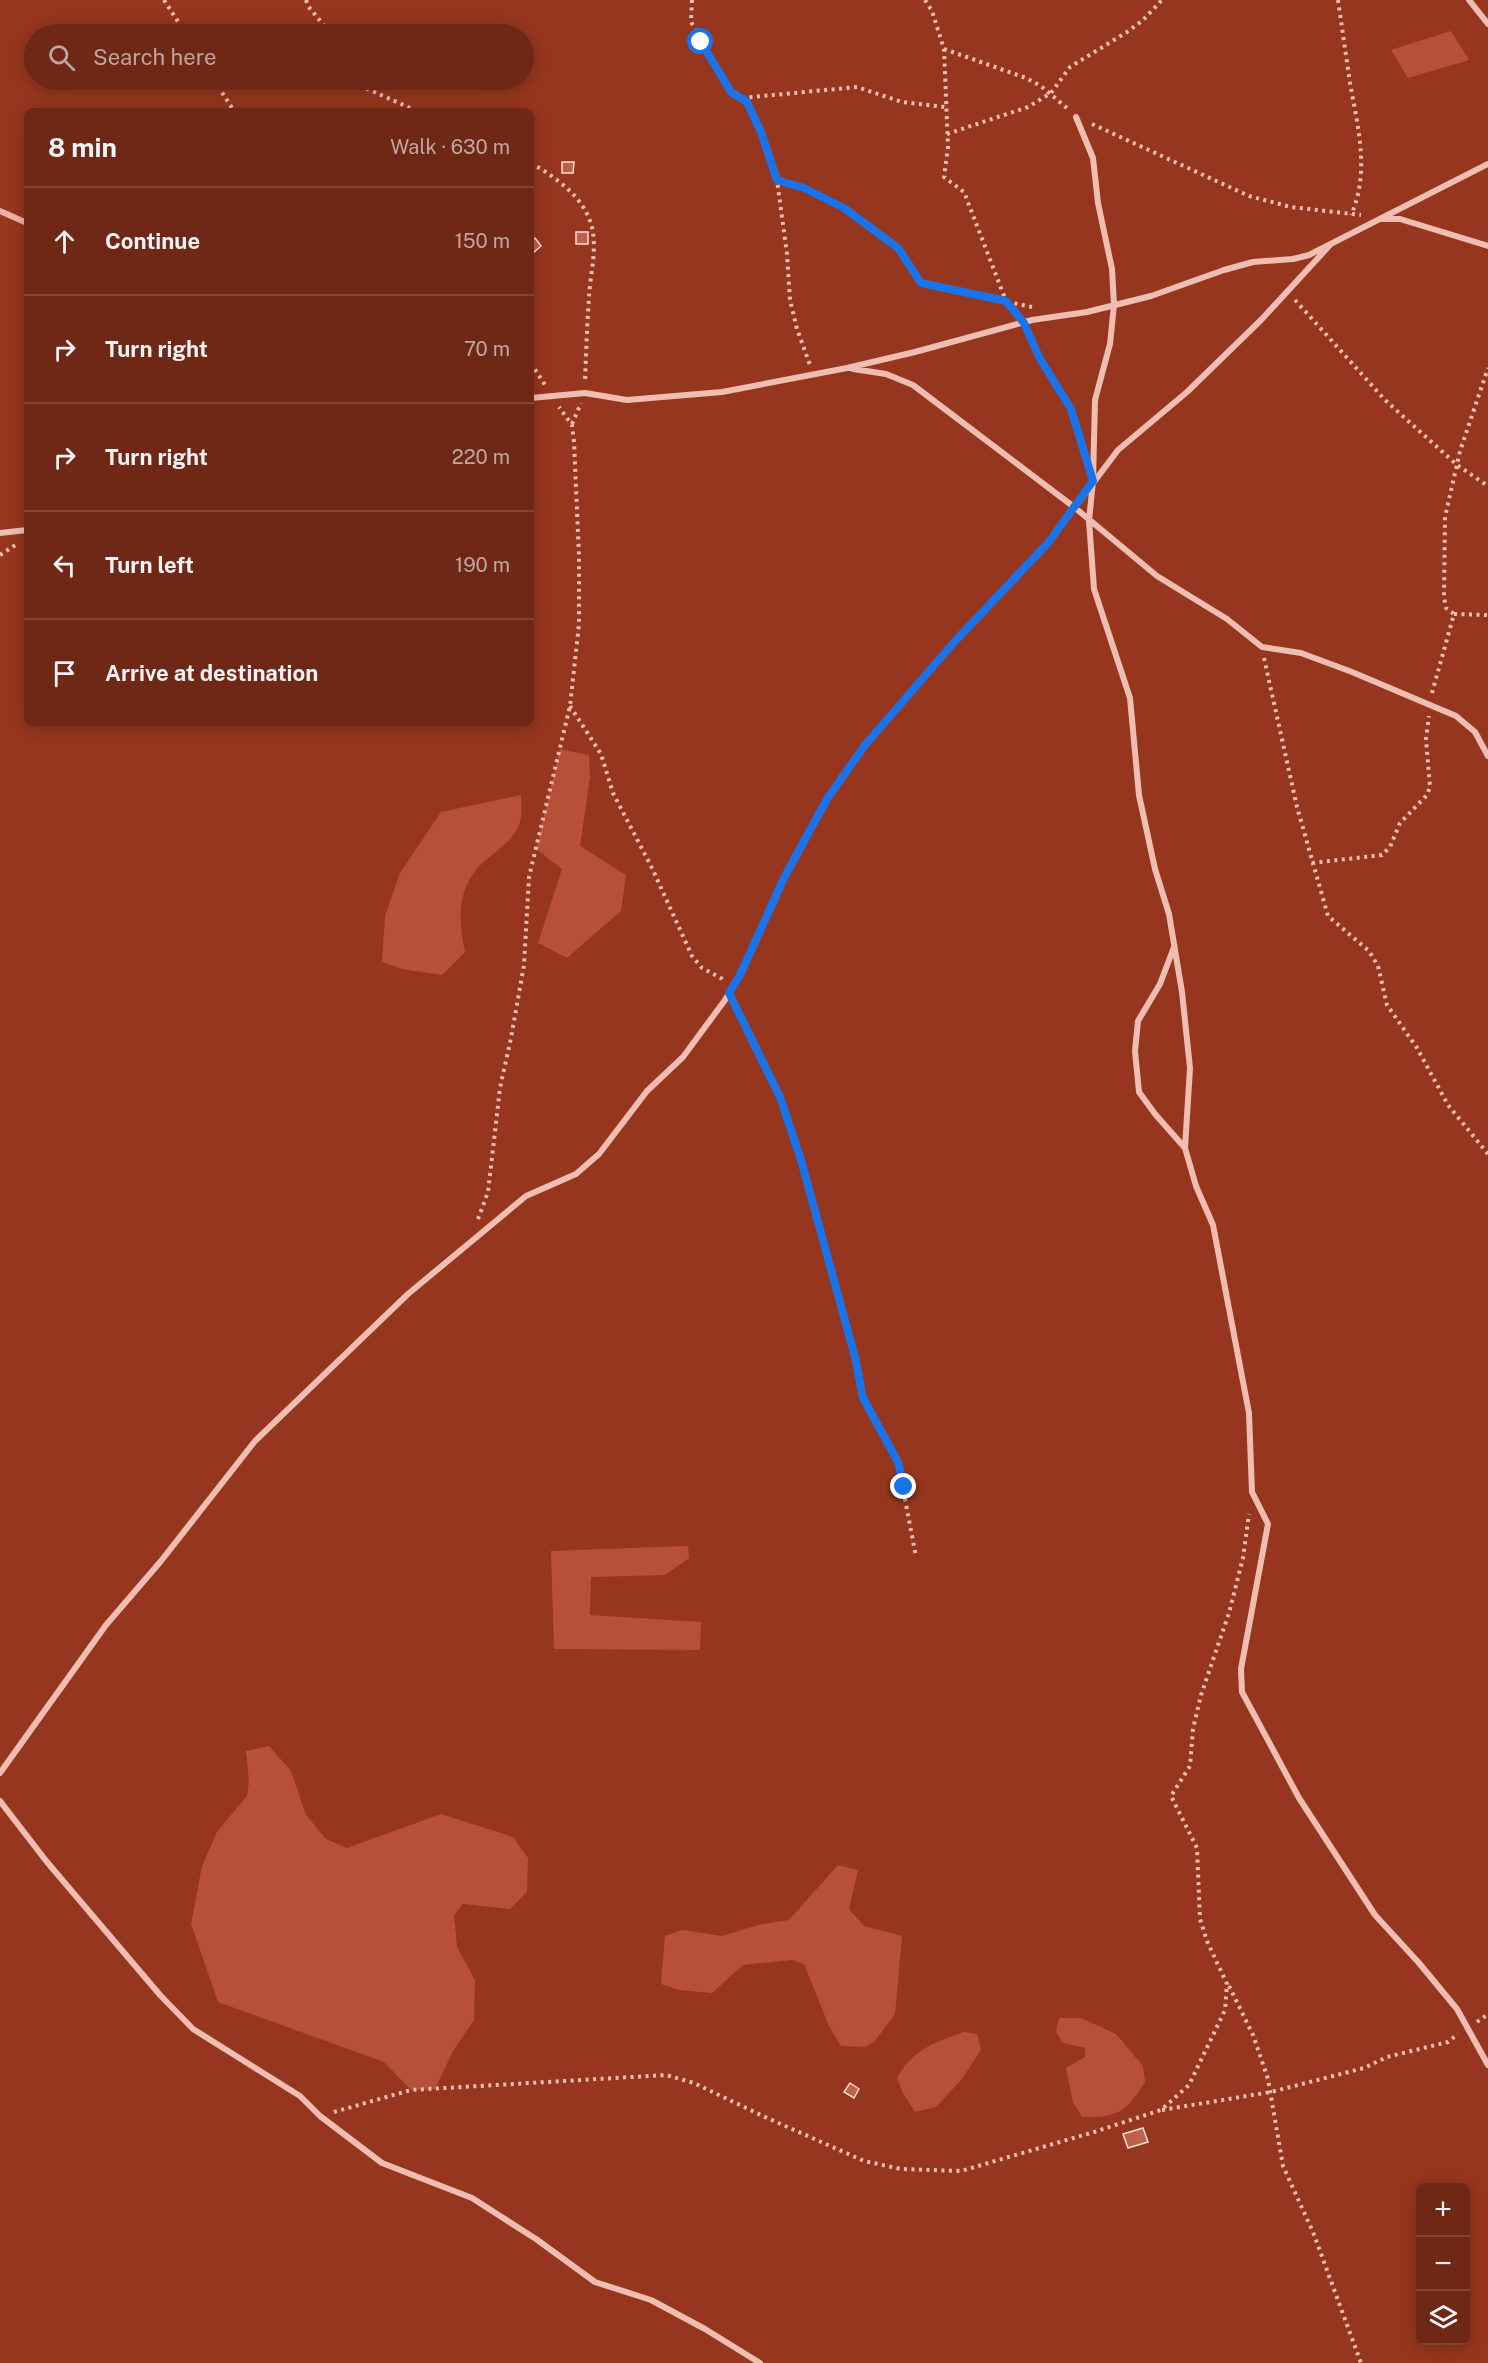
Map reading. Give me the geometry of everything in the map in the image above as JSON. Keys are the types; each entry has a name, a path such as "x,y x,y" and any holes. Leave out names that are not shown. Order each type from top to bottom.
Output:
{"street":[{"path":"1469,0 1488,24"},
{"path":"1076,117 1093,158 1098,203 1112,269 1114,305 1110,344 1095,400 1093,481 1089,521 1094,589 1130,698 1139,795 1155,869 1169,914 1182,992 1190,1068 1185,1148 1196,1186 1213,1225 1249,1413 1252,1492 1268,1524 1241,1669 1242,1692 1299,1798 1375,1916 1419,1963 1457,2009 1488,2066"},
{"path":"534,398 585,393 627,400 722,392 847,368 1024,323 1151,297 1224,270 1253,262 1293,259 1309,255 1488,164"},
{"path":"1381,219 1400,219 1488,246"},
{"path":"0,1773 106,1625 161,1561 255,1441 408,1294 470,1242 526,1196 576,1174 599,1154 647,1092 682,1057 729,993 740,975 784,878 827,799 865,745 957,639 1048,543 1118,450 1187,392 1261,320 1330,245"},
{"path":"847,368 886,374 913,385 1074,507 1157,576 1227,619 1262,647 1301,653 1456,716 1474,732 1488,756"},
{"path":"0,533 24,530"},
{"path":"1174,947 1160,984 1138,1021 1135,1051 1138,1092 1185,1148"},
{"path":"0,1801 47,1862 160,1995 193,2029 300,2096 320,2116 382,2163 472,2198 536,2239 595,2282 651,2300 705,2329 760,2363"}],"path":[{"path":"164,0 180,24"},
{"path":"306,0 323,24"},
{"path":"693,0 691,22 731,92 747,102 761,132 777,180 787,254 790,300 797,329 813,374"},
{"path":"925,0 932,11 944,49 948,147 944,177 964,192 1006,301 1024,323 1039,357 1071,409 1084,450"},
{"path":"947,134 1028,107 1051,93 1070,67 1127,32 1160,5 1162,0"},
{"path":"1338,0 1360,140 1361,176 1357,201 1349,220"},
{"path":"944,49 1026,78 1051,93 1076,117 1249,196 1291,207 1381,219"},
{"path":"741,98 857,87 902,102 945,107"},
{"path":"220,90 232,108"},
{"path":"370,90 410,108"},
{"path":"470,1242 488,1192 500,1088 524,965 529,877 570,706 579,624 579,556 572,425 585,393 594,237 589,216 578,199 534,165"},
{"path":"777,180 804,188 844,208 898,248 921,283 1037,308"},
{"path":"1287,292 1385,400 1456,465 1488,486"},
{"path":"534,368 572,425"},
{"path":"1488,368 1456,465 1444,527 1446,608 1454,614 1488,615"},
{"path":"1312,863 1382,855 1390,847 1400,823 1427,795 1430,787 1426,739 1430,705 1434,679 1454,614"},
{"path":"1262,647 1297,807 1328,916 1368,951 1378,966 1387,1005 1417,1048 1448,1105 1488,1154"},
{"path":"570,706 601,754 613,793 652,868 692,956 702,968 721,978 780,1097 801,1160 855,1357 863,1398 898,1462 916,1557"},
{"path":"1252,1492 1243,1558 1229,1612 1201,1695 1193,1729 1190,1766 1171,1796 1197,1848 1200,1919 1207,1941 1253,2035 1268,2079 1283,2166 1313,2232 1361,2363"},
{"path":"1161,2110 1189,2085 1225,2010 1227,1984"},
{"path":"320,2116 411,2090 666,2075 694,2083 864,2161 901,2169 961,2171 1161,2110 1270,2092 1364,2068 1387,2057 1448,2042 1488,2014"}],"shaded area":[{"path":"1451,31 1469,60 1408,78 1391,50"},
{"path":"560,749 589,755 590,777 580,846 626,875 621,911 567,958 538,943 562,869 536,849"},
{"path":"521,795 521,819 514,834 477,869 465,888 461,909 461,931 465,952 442,975 402,969 382,962 385,916 400,873 441,812"},
{"path":"688,1546 689,1558 665,1575 591,1577 590,1615 701,1622 700,1650 554,1649 551,1551"},
{"path":"269,1746 291,1771 306,1815 326,1839 347,1848 441,1814 513,1837 528,1858 527,1892 510,1909 463,1904 454,1915 457,1947 475,1980 474,2020 453,2051 435,2089 411,2090 384,2062 218,2002 191,1924 202,1866 217,1832 247,1796 249,1781 246,1751"},
{"path":"838,1865 858,1870 849,1909 864,1926 902,1936 895,2014 874,2042 865,2047 841,2046 829,2026 804,1964 792,1960 743,1965 712,1993 679,1990 661,1984 665,1936 682,1930 722,1936 758,1925 789,1920"},
{"path":"1059,2018 1081,2018 1116,2034 1143,2066 1145,2082 1126,2107 1105,2116 1082,2117 1073,2102 1066,2068 1085,2057 1085,2048 1063,2043 1056,2032"},
{"path":"964,2032 977,2034 981,2050 962,2079 936,2107 915,2112 897,2078 903,2068 925,2048"}],"building":[{"path":"562,162 574,162 573,173 562,173"},
{"path":"576,232 588,232 588,244 576,244"},
{"path":"534,239 541,246 534,252"},
{"path":"850,2083 859,2089 854,2098 844,2092"},
{"path":"1143,2128 1148,2142 1128,2148 1123,2134"}],"waterway":[{"path":"0,211 24,222"}],"route":[{"path":"701,42 731,92 747,102 761,132 777,180 804,188 844,208 898,248 921,283 1006,301 1015,310 1024,323 1039,357 1071,409 1093,481 1048,543 957,639 865,745 827,799 784,878 740,975 729,993 780,1097 801,1160 842,1308 863,1398 898,1462 904,1487"}]}
